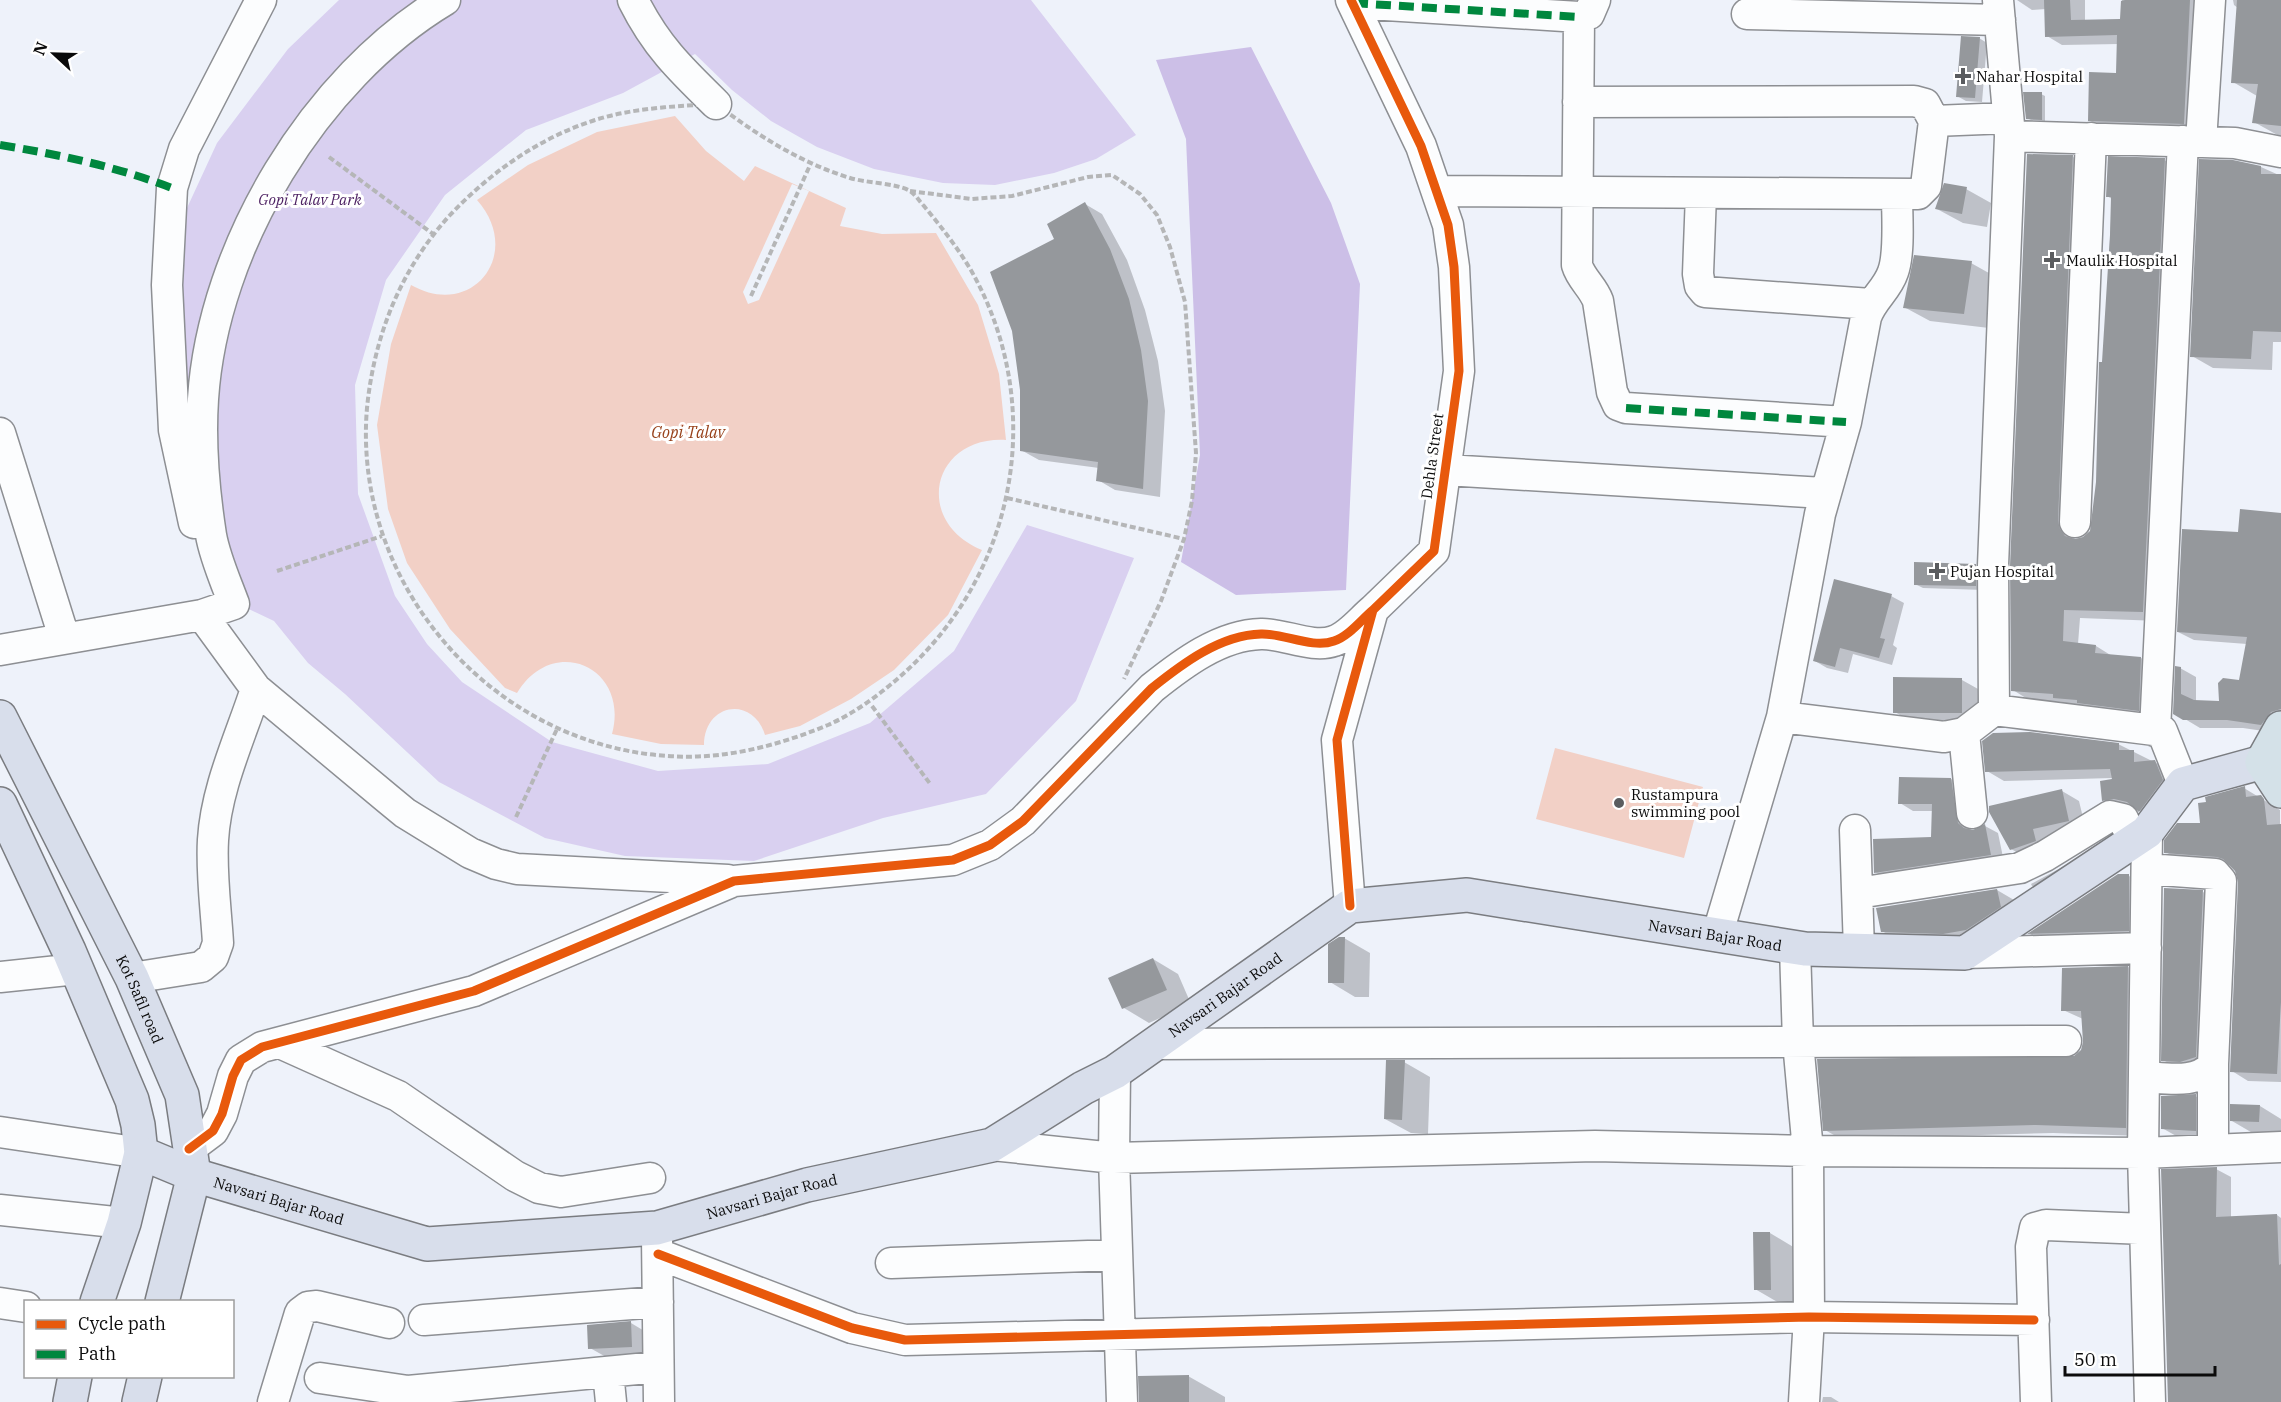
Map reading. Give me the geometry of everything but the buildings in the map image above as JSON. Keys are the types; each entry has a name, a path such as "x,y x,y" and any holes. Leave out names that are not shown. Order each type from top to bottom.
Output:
{"highway":[{"path":"2281,728 2272,760 2281,791"}],"main road":[{"name":"Kot Safil road","path":"0,717 132,978 182,1095 192,1162 162,1300"},
{"path":"1965,953 2143,847 2183,784 2272,760"},
{"path":"0,804 77,969 132,1100 138,1125 141,1154 124,1223 98,1300"},
{"name":"Navsari Bajar Road","path":"141,1154 192,1162 427,1244 658,1241 807,1185 992,1144 1083,1088 1115,1072 1350,906 1467,895 1795,948 1965,953"},
{"path":"70,1402 75,1378"},
{"path":"139,1402 145,1378"}],"street":[{"path":"261,0 184,148 172,188 167,285 174,430 208,613 256,689 405,813 470,853 496,864 543,871 734,881"},
{"path":"0,650 208,613 234,604 212,538 202,442 203,397 224,295 275,176 302,134 373,54 415,18 445,0"},
{"path":"633,0 648,30 668,57 716,104"},
{"path":"2155,730 2192,142 2210,0"},
{"path":"1352,1 1587,8 1578,102 1577,265 1579,273 1593,288 1598,301 1612,392 1618,405 1626,408 1846,422"},
{"name":"Dehla Street","path":"734,881 942,861 970,854 990,845 1023,821 1152,688 1174,670 1230,639 1262,634 1332,642 1344,636 1434,551 1459,371 1454,267 1448,225 1421,146 1352,1"},
{"path":"1747,14 1999,10 2009,127 1993,566 1994,711"},
{"path":"1438,191 1898,195 1918,194 1926,186 1934,121 1925,104 1914,101 1578,102"},
{"path":"1934,121 2009,127 2091,138 2255,145 2281,152"},
{"path":"2075,522 2091,138"},
{"path":"1701,194 1698,274 1700,286 1706,292 1870,304"},
{"path":"1717,936 1782,717 1824,493 1846,422 1866,316 1870,304 1886,287 1894,270 1898,195"},
{"path":"0,433 64,638"},
{"path":"1446,470 1824,493"},
{"path":"1350,906 1337,740 1373,610"},
{"path":"132,978 201,967 213,957 218,943 213,842 215,820 219,799 256,689"},
{"path":"1782,717 1944,737 1964,733 1994,711 2162,731 2183,784"},
{"path":"1964,733 1972,813"},
{"path":"1858,893 2020,868 2045,856 2110,816 2123,819 2143,847 2146,948 2143,1153 2150,1402"},
{"path":"1855,830 1859,950"},
{"path":"2143,847 2215,874 2221,881 2213,1064 2213,1150"},
{"path":"192,1162 222,1114 232,1076 241,1060 262,1047 474,991 734,881"},
{"path":"1795,948 1798,1042 1808,1151 1809,1317 1804,1402"},
{"path":"1965,953 2146,948"},
{"path":"0,977 77,969"},
{"path":"1154,1044 2066,1041"},
{"path":"280,1043 398,1096 515,1176 539,1188 561,1191 650,1178"},
{"path":"2144,1077 2191,1078 2208,1070 2213,1064"},
{"path":"1115,1072 1114,1158 1122,1402"},
{"path":"0,1132 141,1154"},
{"path":"992,1144 1114,1158 1595,1146 1808,1151 2143,1153 2281,1147"},
{"path":"0,1209 124,1223"},
{"path":"2036,1402 2031,1247 2036,1228 2046,1225 2145,1229"},
{"path":"659,1402 658,1241 852,1328 887,1338 905,1340 1809,1317 2034,1320"},
{"path":"891,1263 1117,1255"},
{"path":"424,1320 658,1302"},
{"path":"0,1304 24,1307"},
{"path":"273,1402 300,1313 308,1307 317,1306 389,1323"},
{"path":"320,1378 408,1391 658,1367"},
{"path":"608,1372 610,1402"}],"path":[{"path":"909,191 954,241 987,300 1004,353 1014,430 1007,498 990,553 963,605 928,651 885,690 837,721 783,743 726,755 668,756 623,749 557,729 510,703 461,662 432,630 403,585 382,536 370,485 365,431 370,378 383,327 400,288 433,234 479,184 534,146 596,120 662,107 716,104 754,132 811,163 852,179 909,191 972,199 1012,196 1079,179 1112,175 1140,194 1157,214 1170,247 1185,302 1196,453 1192,501 1184,539 1161,601 1130,671 1122,681"},
{"path":"329,157 433,234"},
{"path":"751,296 811,163"},
{"path":"1007,498 1184,539"},
{"path":"277,571 382,536"},
{"path":"872,706 931,785"},
{"path":"516,817 557,729"}],"green space":[{"name":"Gopi Talav Park","path":"339,0 1031,0 1136,135 1096,159 1054,173 995,185 943,183 874,169 817,147 771,121 732,90 695,54 623,93 526,130 445,195 386,280 355,385 358,494 395,596 427,644 462,682 552,742 658,771 768,764 870,723 954,651 1027,525 1134,558 1076,701 986,794 883,818 754,861 625,856 545,838 439,782 345,694 308,663 274,621 211,591 187,495 178,415 181,221 217,143 288,49"}],"shaded area":[{"path":"1251,47 1331,203 1360,284 1346,590 1236,595 1181,562 1200,455 1186,139 1156,60"}],"water":[{"name":"Gopi Talav","path":"675,116 706,151 744,181 755,166 846,208 840,226 882,234 936,233 978,305 999,374 1006,440 981,442 961,452 947,466 940,483 939,502 946,520 960,537 982,550 948,615 894,670 851,699 800,726 765,735 759,722 750,714 730,709 720,713 712,720 706,731 704,745 661,744 612,734 615,711 610,691 599,676 585,666 568,662 550,665 532,675 517,693 505,688 450,629 407,563 388,509 377,425 391,344 411,285 434,294 454,294 472,287 485,276 493,259 495,241 490,220 477,200 528,165 597,132"},
{"name":"Rustampura swimming pool","path":"1555,748 1703,787 1684,858 1536,819"}],"pier":[{"path":"792,184 809,191 759,300 748,304 743,292"}],"marked path":[{"path":"1353,3 1579,17"},
{"path":"0,145 87,162 172,188"},
{"path":"1626,408 1846,422"}],"cycle path":[{"path":"1350,906 1337,740 1373,610 1434,551 1459,371 1454,267 1448,225 1421,146 1351,0"},
{"path":"189,1149 213,1131 222,1114 233,1076 241,1060 262,1047 474,991 734,881 953,860 990,845 1023,821 1152,688 1202,652 1231,639 1261,634 1316,643 1334,641 1350,632 1373,610"},
{"path":"658,1254 852,1328 905,1340 1809,1317 2034,1320"}],"place":[{"name":"Nahar Hospital","path":"1963,76"},
{"name":"Maulik Hospital","path":"2052,260"},
{"name":"Pujan Hospital","path":"1937,571"},
{"name":"Rustampura swimming pool","path":"1619,803"}]}
